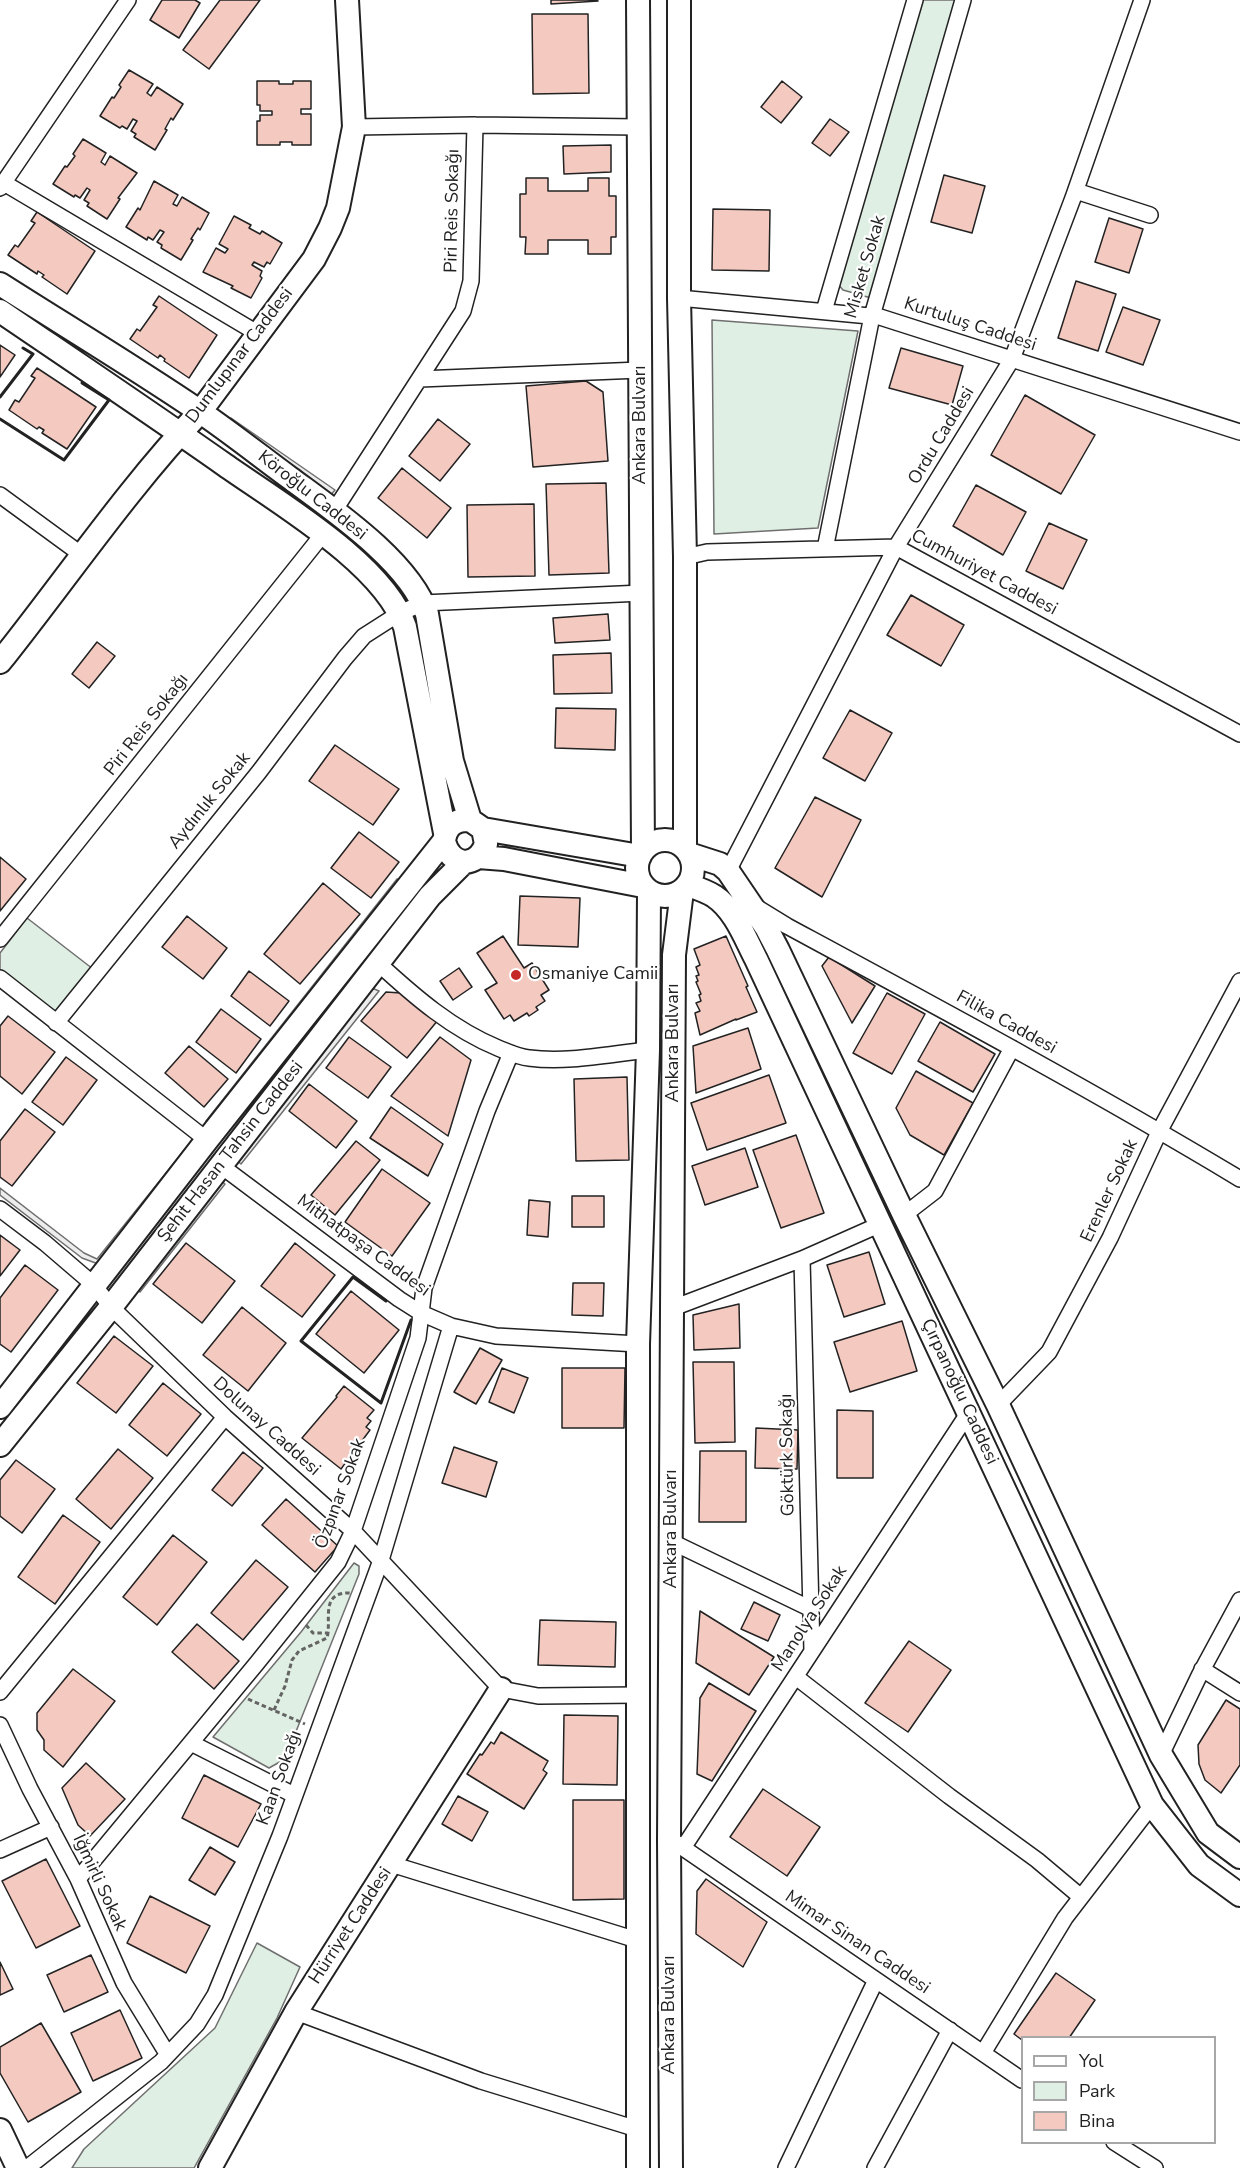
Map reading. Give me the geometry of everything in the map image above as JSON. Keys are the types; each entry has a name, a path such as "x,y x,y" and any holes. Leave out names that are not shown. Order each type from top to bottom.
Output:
{"main road":[{"name":"Dumlupınar Caddesi","path":"0,662 82,555 180,433 200,412 314,258 330,228 342,190 354,127 347,0"},
{"name":"Ankara Bulvarı","path":"638,0 642,593 641,853 637,874 646,889 648,1050 638,1344 640,1941 638,2168"},
{"name":"Ankara Bulvarı","path":"671,2168 676,1843 672,1542 675,954 685,888 693,869 687,851 685,557 679,298 680,0"},
{"name":"Köroğlu Caddesi","path":"0,284 200,412 334,511 393,564 423,603 431,633 452,761 477,824"},
{"name":"Köroğlu Caddesi","path":"0,311 180,433 323,534 371,576 400,613 407,636 444,837"},
{"name":"Şehit Hasan Tahsin Caddesi","path":"0,1407 455,822 477,824"},
{"path":"477,824 641,853 654,842 667,840 680,844 687,851"},
{"path":"471,859 484,851 486,844 477,824"},
{"path":"444,837 450,855 456,860 504,859 646,889 666,896 685,888"},
{"name":"Çırpanoğlu Caddesi","path":"687,851 720,864 728,871 752,904 778,950 998,1406 1161,1755 1208,1833 1240,1857"},
{"name":"Şehit Hasan Tahsin Caddesi","path":"0,1446 111,1307 430,896 471,859"},
{"name":"Çırpanoğlu Caddesi","path":"685,888 714,896 732,914 777,1000 1152,1805 1199,1864 1240,1895"},
{"name":"Hürriyet Caddesi","path":"210,2168 296,2012 501,1689"},
{"path":"0,2130 18,2168"}],"street":[{"path":"128,0 2,185 257,333"},
{"path":"824,311 915,0"},
{"name":"Misket Sokak","path":"825,549 872,316 963,0"},
{"name":"Ordu Caddesi","path":"728,871 896,547 1012,358 1076,191 1142,0"},
{"path":"354,127 475,125 638,127"},
{"name":"Piri Reis Sokağı","path":"334,511 463,311 471,281 475,125"},
{"path":"1076,191 1150,215"},
{"name":"Kurtuluş Caddesi","path":"679,298 880,317 1240,432"},
{"path":"420,379 640,370"},
{"path":"0,495 82,555"},
{"name":"Piri Reis Sokağı","path":"0,939 323,534"},
{"name":"Cumhuriyet Caddesi","path":"685,557 707,552 896,547 1240,734"},
{"path":"423,603 642,593"},
{"name":"Aydınlık Sokak","path":"56,1023 252,781 364,636 400,613 423,603"},
{"name":"Filika Caddesi","path":"752,904 787,926 1160,1131 1240,1179"},
{"path":"378,963 412,994 461,1029 511,1053 527,1058 554,1059 648,1050"},
{"path":"0,978 207,1140"},
{"name":"Erenler Sokak","path":"998,1406 1049,1352 1110,1238 1160,1131 1240,981"},
{"path":"904,1215 935,1191 1012,1048"},
{"name":"Özpınar Sokak","path":"78,1878 338,1562 353,1531 417,1338 424,1288 487,1111 511,1053"},
{"name":"Mithatpaşa Caddesi","path":"220,1165 399,1299 421,1313 451,1326 496,1336 638,1344"},
{"name":"Dolunay Caddesi","path":"0,1209 45,1243 94,1285 111,1307 225,1417 353,1531 501,1689"},
{"path":"673,1308 802,1258 881,1224"},
{"name":"Göktürk Sokağı","path":"802,1258 812,1652"},
{"name":"Kaan Sokağı","path":"27,2168 168,2055 197,2024 215,1995 294,1795 381,1560 451,1326"},
{"name":"Manolya Sokak","path":"676,1843 796,1677 969,1412"},
{"path":"0,1692 225,1417"},
{"path":"672,1542 811,1609"},
{"path":"1161,1755 1202,1669 1240,1600"},
{"path":"1202,1669 1240,1693"},
{"path":"796,1677 949,1796 1037,1860 1081,1898"},
{"path":"501,1689 538,1696 638,1695"},
{"name":"İğmirli Sokak","path":"0,1725 78,1878 124,1983 168,2055"},
{"path":"191,1743 294,1795"},
{"path":"983,2053 1065,1918 1152,1805"},
{"path":"0,1851 51,1827"},
{"name":"Mimar Sinan Caddesi","path":"676,1843 1021,2079"},
{"path":"391,1864 640,1941"},
{"path":"786,2168 876,1980"},
{"path":"296,2012 481,2081 637,2129"},
{"path":"875,2168 950,2030"},
{"path":"1117,2144 1155,2168"}],"path":[{"path":"274,1710 285,1686 292,1660 304,1648 327,1638 327,1609 330,1602 345,1592 368,1596"},
{"path":"297,1612 313,1633 328,1633"},
{"path":"233,1692 318,1730"}],"green space":[{"path":"920,0 959,0 871,298 843,290 837,283"},
{"path":"712,320 858,331 818,528 714,534"},
{"path":"27,918 93,969 57,1015 0,970 0,953"},
{"path":"354,1563 359,1566 359,1574 285,1759 269,1768 213,1737 301,1632"},
{"path":"257,1943 300,1967 277,2018 194,2168 72,2168 84,2149 215,2028"}],"shaded area":[{"path":"231,418 335,490 330,496 227,423"},
{"path":"397,879 402,882 212,1124 206,1121"},
{"path":"372,988 379,991 241,1164 234,1158"},
{"path":"190,1143 195,1146 101,1265 82,1258 0,1195 0,1188 84,1253 97,1259"},
{"path":"220,1180 225,1184 140,1292 135,1288"}],"building":[{"path":"162,0 195,0 200,3 179,38 150,20"},
{"path":"220,0 260,0 209,69 183,50"},
{"path":"551,0 597,0 598,1 551,4"},
{"path":"532,14 588,14 589,93 533,94"},
{"path":"129,70 153,84 147,93 151,96 157,87 183,104 173,120 171,118 155,150 134,137 136,134 131,131 137,121 133,119 127,129 122,126 120,128 100,116 121,87 119,85"},
{"path":"257,81 279,81 279,84 293,84 293,81 311,81 311,109 301,109 301,114 311,114 311,145 292,145 292,142 280,142 280,145 257,145 257,121 260,121 260,115 272,115 272,111 260,111 260,105 257,105"},
{"path":"782,81 802,97 781,123 761,107"},
{"path":"830,119 849,132 830,156 812,143"},
{"path":"83,139 106,153 101,162 105,165 110,156 137,173 118,198 120,199 107,219 87,206 89,203 84,200 90,190 87,188 80,198 75,195 74,197 53,184 75,156 73,154"},
{"path":"611,145 611,172 564,174 563,146"},
{"path":"944,175 985,186 972,233 931,222"},
{"path":"526,178 548,178 548,191 588,191 588,178 609,178 609,196 616,196 616,237 611,237 611,254 588,254 588,240 548,240 548,254 525,254 526,237 520,237 520,194 526,194"},
{"path":"154,181 178,195 173,204 177,206 182,197 209,213 200,230 198,228 191,239 193,240 181,260 161,248 162,245 157,242 164,232 160,230 153,240 148,237 147,240 126,227 138,208 140,210"},
{"path":"713,209 770,210 769,271 712,270"},
{"path":"37,212 95,251 67,294 42,277 44,275 38,271 37,274 8,255 15,245 18,247 35,223 31,221"},
{"path":"234,216 251,225 249,228 260,234 262,231 282,243 270,264 267,262 264,267 254,262 252,265 262,271 260,276 262,278 251,298 231,288 233,286 203,272 216,248 225,253 228,249 219,244"},
{"path":"1109,218 1143,229 1129,273 1095,262"},
{"path":"1076,281 1116,294 1098,351 1058,338"},
{"path":"159,296 217,335 189,378 164,361 165,359 160,355 158,358 130,339 137,329 140,331 157,307 153,305"},
{"path":"1123,307 1160,320 1143,365 1106,352"},
{"path":"0,345 15,355 0,377"},
{"path":"901,348 963,366 952,405 889,388"},
{"path":"37,368 96,407 67,449 42,433 44,430 39,427 37,429 9,410 15,400 19,402 35,378 31,376"},
{"path":"586,381 603,392 608,461 533,467 526,386"},
{"path":"1025,395 1095,435 1061,494 991,455"},
{"path":"438,419 470,444 440,481 409,456"},
{"path":"402,468 451,508 427,538 378,498"},
{"path":"606,483 609,573 549,575 546,484"},
{"path":"976,485 1026,512 1003,555 953,526"},
{"path":"534,504 535,576 468,577 467,505"},
{"path":"1049,523 1087,540 1063,589 1026,571"},
{"path":"911,595 964,625 941,666 887,635"},
{"path":"608,614 610,640 555,643 553,618"},
{"path":"97,642 115,656 89,688 72,674"},
{"path":"611,653 612,693 554,694 553,655"},
{"path":"556,708 616,709 615,750 555,748"},
{"path":"850,710 892,733 865,781 823,758"},
{"path":"335,745 399,789 373,825 309,781"},
{"path":"815,797 861,820 822,897 775,868"},
{"path":"359,832 399,862 371,898 331,868"},
{"path":"0,857 26,879 0,911"},
{"path":"323,883 360,914 300,984 264,954"},
{"path":"520,896 580,898 578,947 518,945"},
{"path":"187,916 227,948 203,979 162,947"},
{"name":"Osmaniye Camii","path":"503,936 524,968 532,963 549,990 541,995 545,1001 536,1007 538,1010 529,1016 527,1013 514,1021 510,1015 504,1019 485,990 497,983 477,953"},
{"path":"726,936 757,1012 700,1035 695,1013 700,1011 696,1003 701,1001 699,995 701,994 696,982 698,981 696,976 699,975 696,967 700,965 694,949"},
{"path":"829,957 875,986 852,1023 822,966"},
{"path":"459,968 472,987 453,1000 440,981"},
{"path":"249,971 289,1001 270,1026 231,996"},
{"path":"386,992 401,993 438,1020 407,1058 361,1021"},
{"path":"887,993 925,1014 892,1074 853,1053"},
{"path":"221,1009 261,1039 236,1073 196,1042"},
{"path":"8,1016 55,1052 22,1094 0,1076 0,1026"},
{"path":"940,1022 995,1054 973,1092 918,1061"},
{"path":"748,1028 761,1069 696,1093 693,1046"},
{"path":"349,1037 391,1067 368,1098 326,1068"},
{"path":"440,1037 471,1060 448,1136 391,1096"},
{"path":"189,1046 228,1079 204,1107 165,1073"},
{"path":"66,1057 97,1080 63,1125 32,1102"},
{"path":"916,1071 973,1103 944,1155 910,1135 896,1108"},
{"path":"769,1075 786,1123 707,1150 691,1103"},
{"path":"627,1077 629,1160 576,1161 574,1079"},
{"path":"309,1084 357,1121 336,1148 289,1111"},
{"path":"391,1107 443,1144 428,1176 370,1138"},
{"path":"25,1109 55,1132 12,1186 0,1177 0,1141"},
{"path":"796,1135 824,1213 781,1228 753,1150"},
{"path":"356,1141 380,1160 335,1215 311,1195"},
{"path":"745,1148 758,1187 705,1205 692,1166"},
{"path":"382,1169 430,1203 392,1256 345,1222"},
{"path":"572,1196 604,1196 604,1227 572,1227"},
{"path":"529,1200 550,1202 548,1237 527,1235"},
{"path":"0,1235 20,1250 0,1276"},
{"path":"186,1243 235,1281 202,1323 153,1284"},
{"path":"295,1243 335,1275 302,1317 261,1286"},
{"path":"869,1252 885,1304 844,1317 827,1265"},
{"path":"25,1265 58,1290 11,1352 0,1344 0,1298"},
{"path":"573,1283 604,1283 603,1316 572,1315"},
{"path":"351,1291 399,1330 364,1373 316,1334"},
{"path":"739,1304 740,1348 694,1350 693,1315"},
{"path":"242,1307 286,1343 248,1391 203,1355"},
{"path":"902,1321 917,1371 850,1392 834,1342"},
{"path":"114,1336 153,1366 116,1413 77,1383"},
{"path":"480,1348 502,1360 476,1404 454,1392"},
{"path":"693,1362 734,1362 735,1442 695,1443"},
{"path":"502,1368 528,1378 514,1413 489,1402"},
{"path":"562,1368 625,1368 624,1428 562,1428"},
{"path":"163,1383 201,1414 167,1456 129,1425"},
{"path":"344,1386 374,1410 367,1418 371,1421 366,1427 370,1430 341,1469 302,1438"},
{"path":"837,1410 873,1411 873,1478 837,1478"},
{"path":"756,1428 798,1430 797,1469 755,1468"},
{"path":"454,1447 497,1462 486,1497 442,1483"},
{"path":"118,1449 153,1478 111,1529 76,1499"},
{"path":"700,1451 746,1451 746,1522 699,1522"},
{"path":"243,1452 263,1468 232,1506 212,1490"},
{"path":"16,1460 55,1489 22,1533 0,1516 0,1480"},
{"path":"286,1499 338,1546 315,1572 262,1525"},
{"path":"63,1515 100,1542 55,1604 18,1577"},
{"path":"173,1535 207,1562 157,1625 123,1597"},
{"path":"256,1560 288,1587 243,1640 211,1613"},
{"path":"754,1602 780,1615 768,1641 741,1629"},
{"path":"700,1611 774,1657 749,1695 696,1663"},
{"path":"540,1620 616,1622 615,1667 538,1665"},
{"path":"197,1624 239,1661 214,1689 172,1652"},
{"path":"909,1641 951,1670 908,1732 865,1703"},
{"path":"73,1669 115,1701 63,1767 44,1750 44,1740 37,1730 37,1713"},
{"path":"709,1683 756,1711 712,1781 697,1774 700,1698"},
{"path":"1226,1700 1240,1709 1240,1765 1221,1793 1205,1780 1199,1764 1198,1745"},
{"path":"564,1715 618,1716 617,1785 563,1784"},
{"path":"501,1732 548,1761 543,1770 547,1773 524,1809 467,1774 480,1754 482,1755 491,1742 494,1744"},
{"path":"86,1763 125,1799 90,1836 78,1825 62,1788"},
{"path":"204,1775 261,1804 238,1847 182,1818"},
{"path":"763,1789 820,1827 787,1876 730,1837"},
{"path":"458,1796 488,1812 472,1841 442,1824"},
{"path":"573,1800 624,1800 624,1899 573,1900"},
{"path":"210,1847 235,1862 215,1895 189,1880"},
{"path":"46,1859 80,1926 36,1948 2,1881"},
{"path":"706,1879 767,1922 743,1967 696,1934 697,1891"},
{"path":"150,1896 210,1926 186,1973 127,1943"},
{"path":"91,1955 108,1992 64,2012 47,1975"},
{"path":"0,1962 13,1989 0,1995"},
{"path":"1056,1973 1095,2000 1070,2036 1021,2036 1021,2039 1014,2034"},
{"path":"120,2010 142,2058 93,2081 71,2033"},
{"path":"41,2023 81,2092 28,2122 0,2073 0,2047"}],"wall":[{"path":"0,397 33,354 23,348"},
{"path":"0,419 64,460 109,400 82,383"},
{"path":"386,1301 353,1277 301,1341 381,1403 411,1320"}],"place":[{"name":"Osmaniye Camii","path":"516,975"}]}
